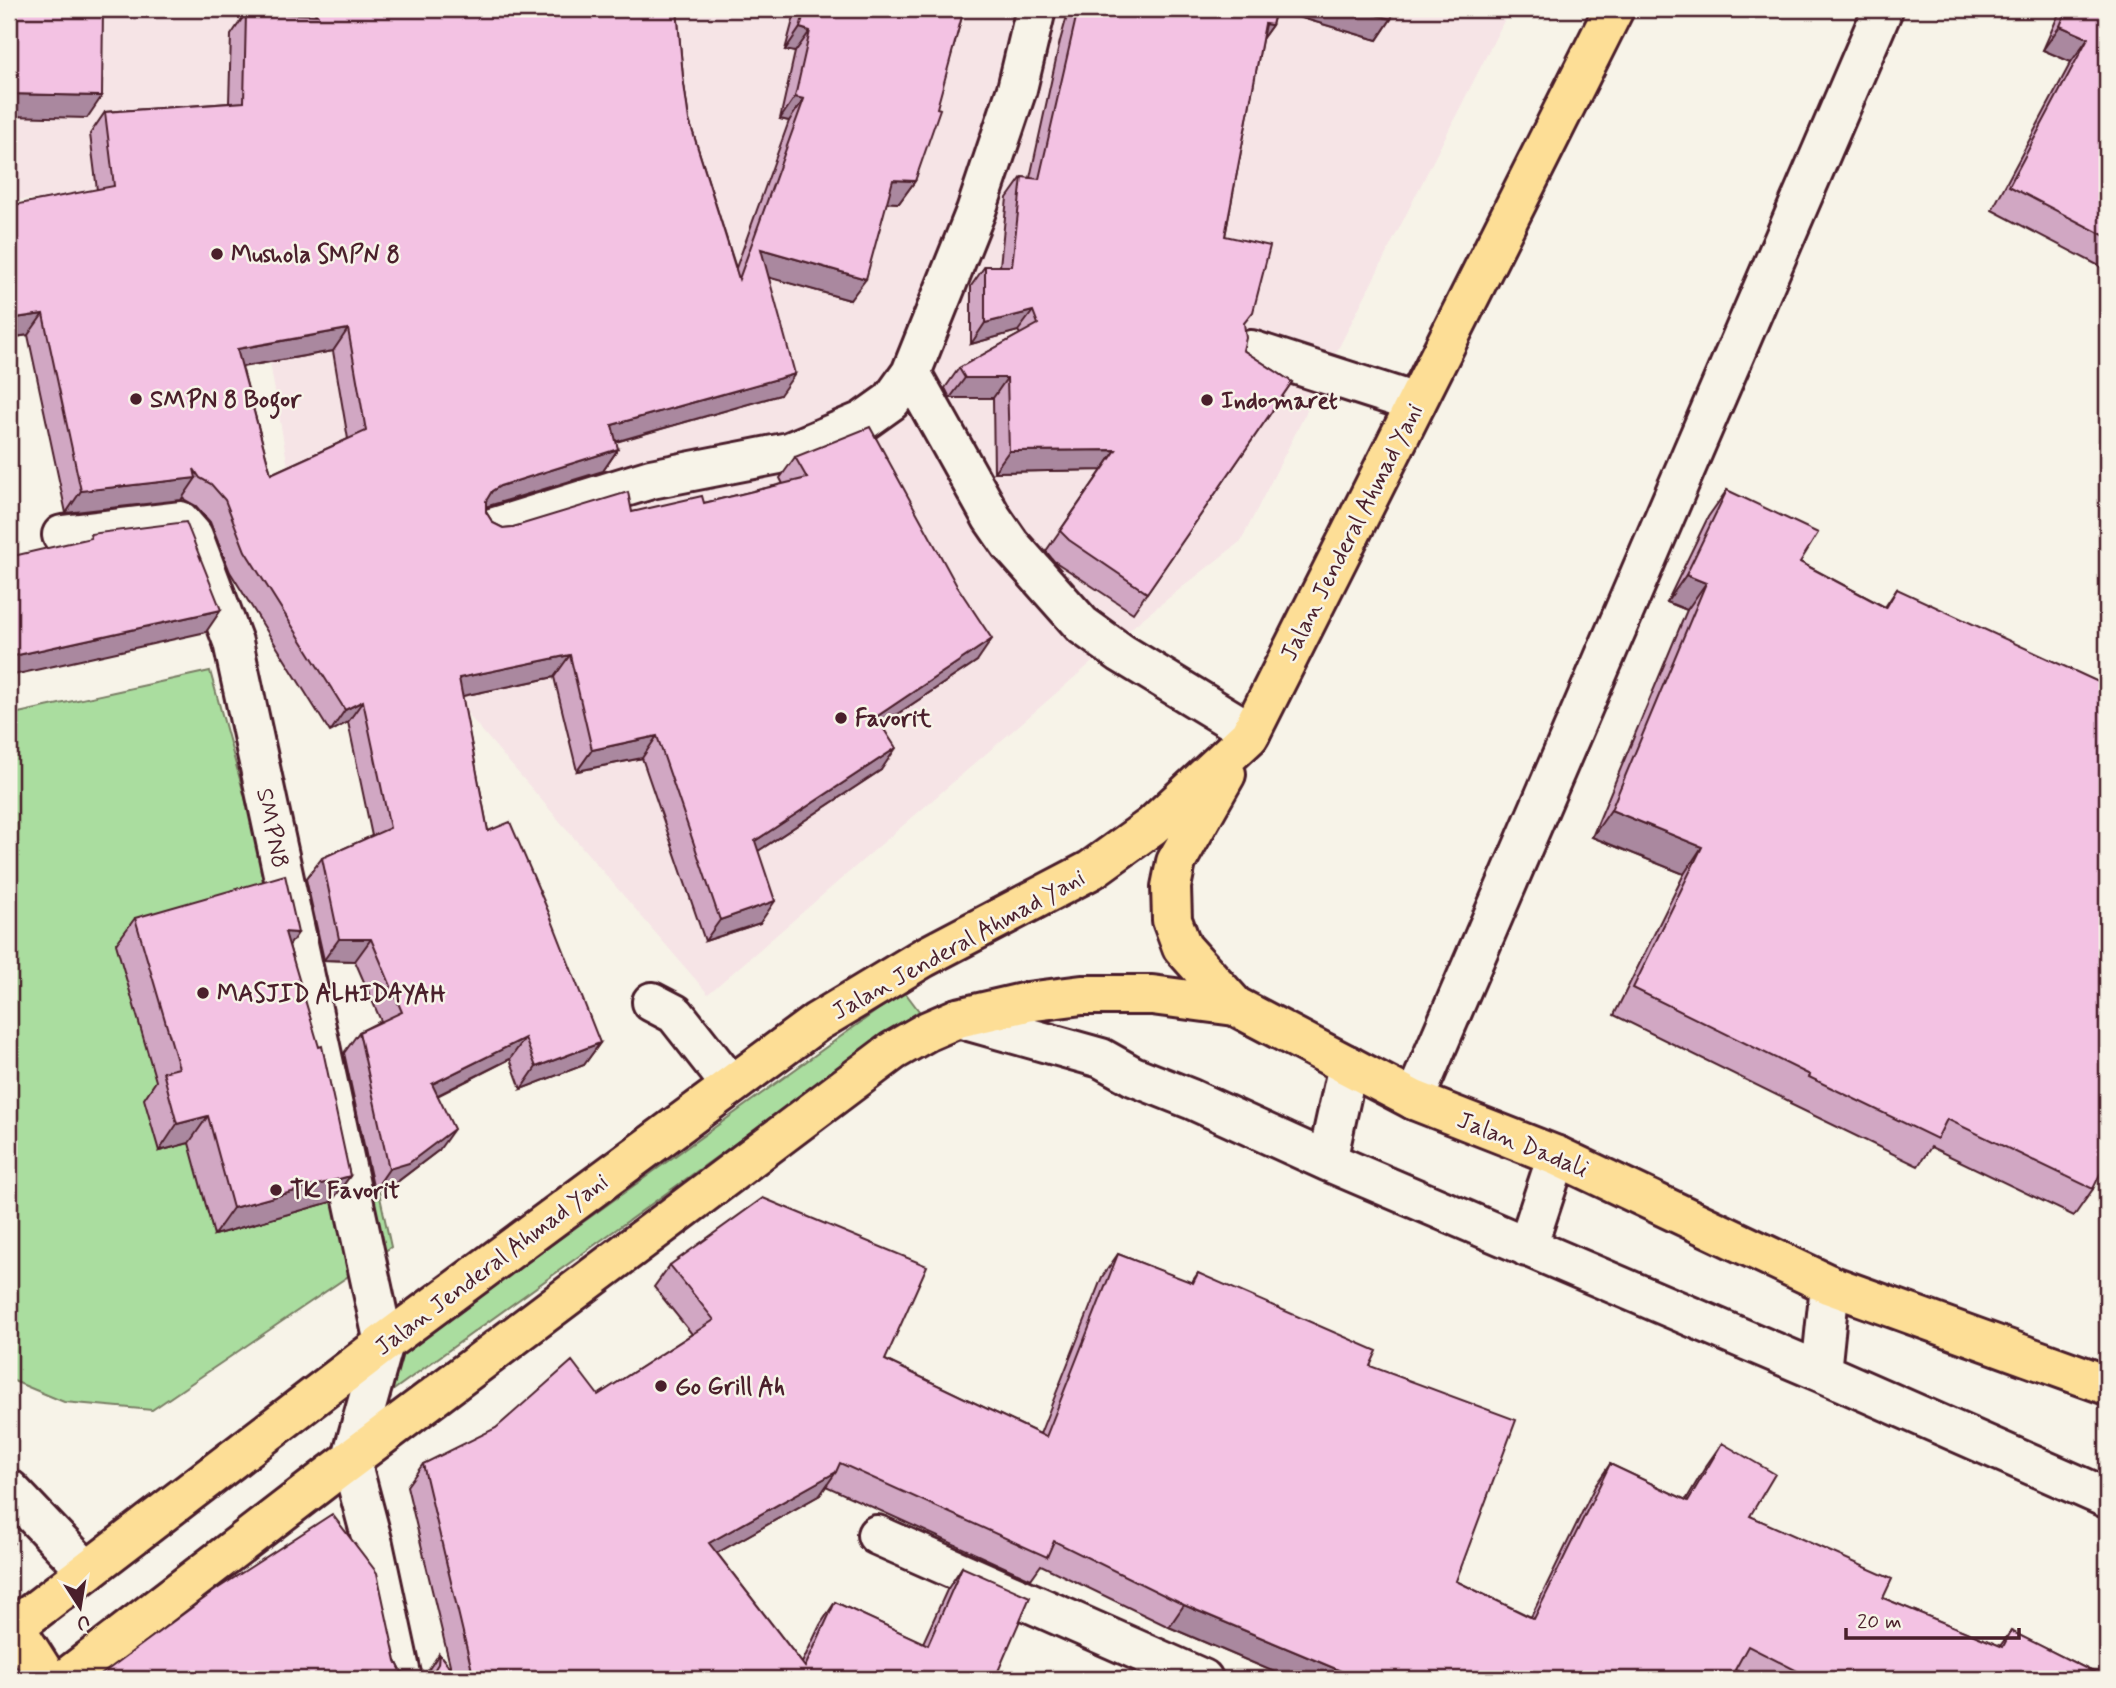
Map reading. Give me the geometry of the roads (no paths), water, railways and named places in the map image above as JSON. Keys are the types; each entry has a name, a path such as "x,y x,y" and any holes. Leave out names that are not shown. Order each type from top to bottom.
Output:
{"main road":[{"name":"Jalan Jenderal Ahmad Yani","path":"12,1629 384,1343 817,1022 878,984 1101,863 1152,826 1250,734 1614,9"},
{"path":"1235,1006 1182,947 1172,920 1171,887 1176,862 1250,734"},
{"name":"Jalan Dadali","path":"943,1025 1027,1002 1082,995 1152,995 1235,1006 1414,1100 1558,1156 1830,1285 2107,1385"},
{"path":"65,1679 893,1051 943,1025"},
{"path":"12,1629 48,1679"}],"street":[{"path":"492,528 651,479 789,452 863,421 891,401 911,373 980,199 1017,89 1037,9"},
{"path":"1414,1100 1883,9"},
{"path":"1251,350 1416,403"},
{"path":"911,373 992,518 1010,544 1083,625 1121,653 1250,734"},
{"name":"SMPN8","path":"62,535 180,521 193,536 233,642 384,1343"},
{"path":"652,1002 675,1014 731,1085"},
{"path":"943,1025 1101,1058 1133,1076 1191,1099 1327,1161 1821,1372 2107,1498"},
{"path":"1327,1161 1348,1065"},
{"path":"1527,1247 1558,1156"},
{"path":"1821,1372 1830,1285"},
{"path":"384,1343 351,1461 373,1544 402,1679"},
{"path":"9,1489 87,1571"},
{"path":"877,1535 1203,1679"}],"place":[{"name":"Mushola SMPN 8","path":"217,254"},
{"name":"SMPN 8 Bogor","path":"136,399"},
{"name":"Indomaret","path":"1207,400"},
{"name":"Favorit","path":"841,718"},
{"name":"MASJID ALHIDAYAH","path":"203,993"},
{"name":"TK Favorit","path":"276,1190"},
{"name":"Go Grill Ah","path":"661,1386"}]}
